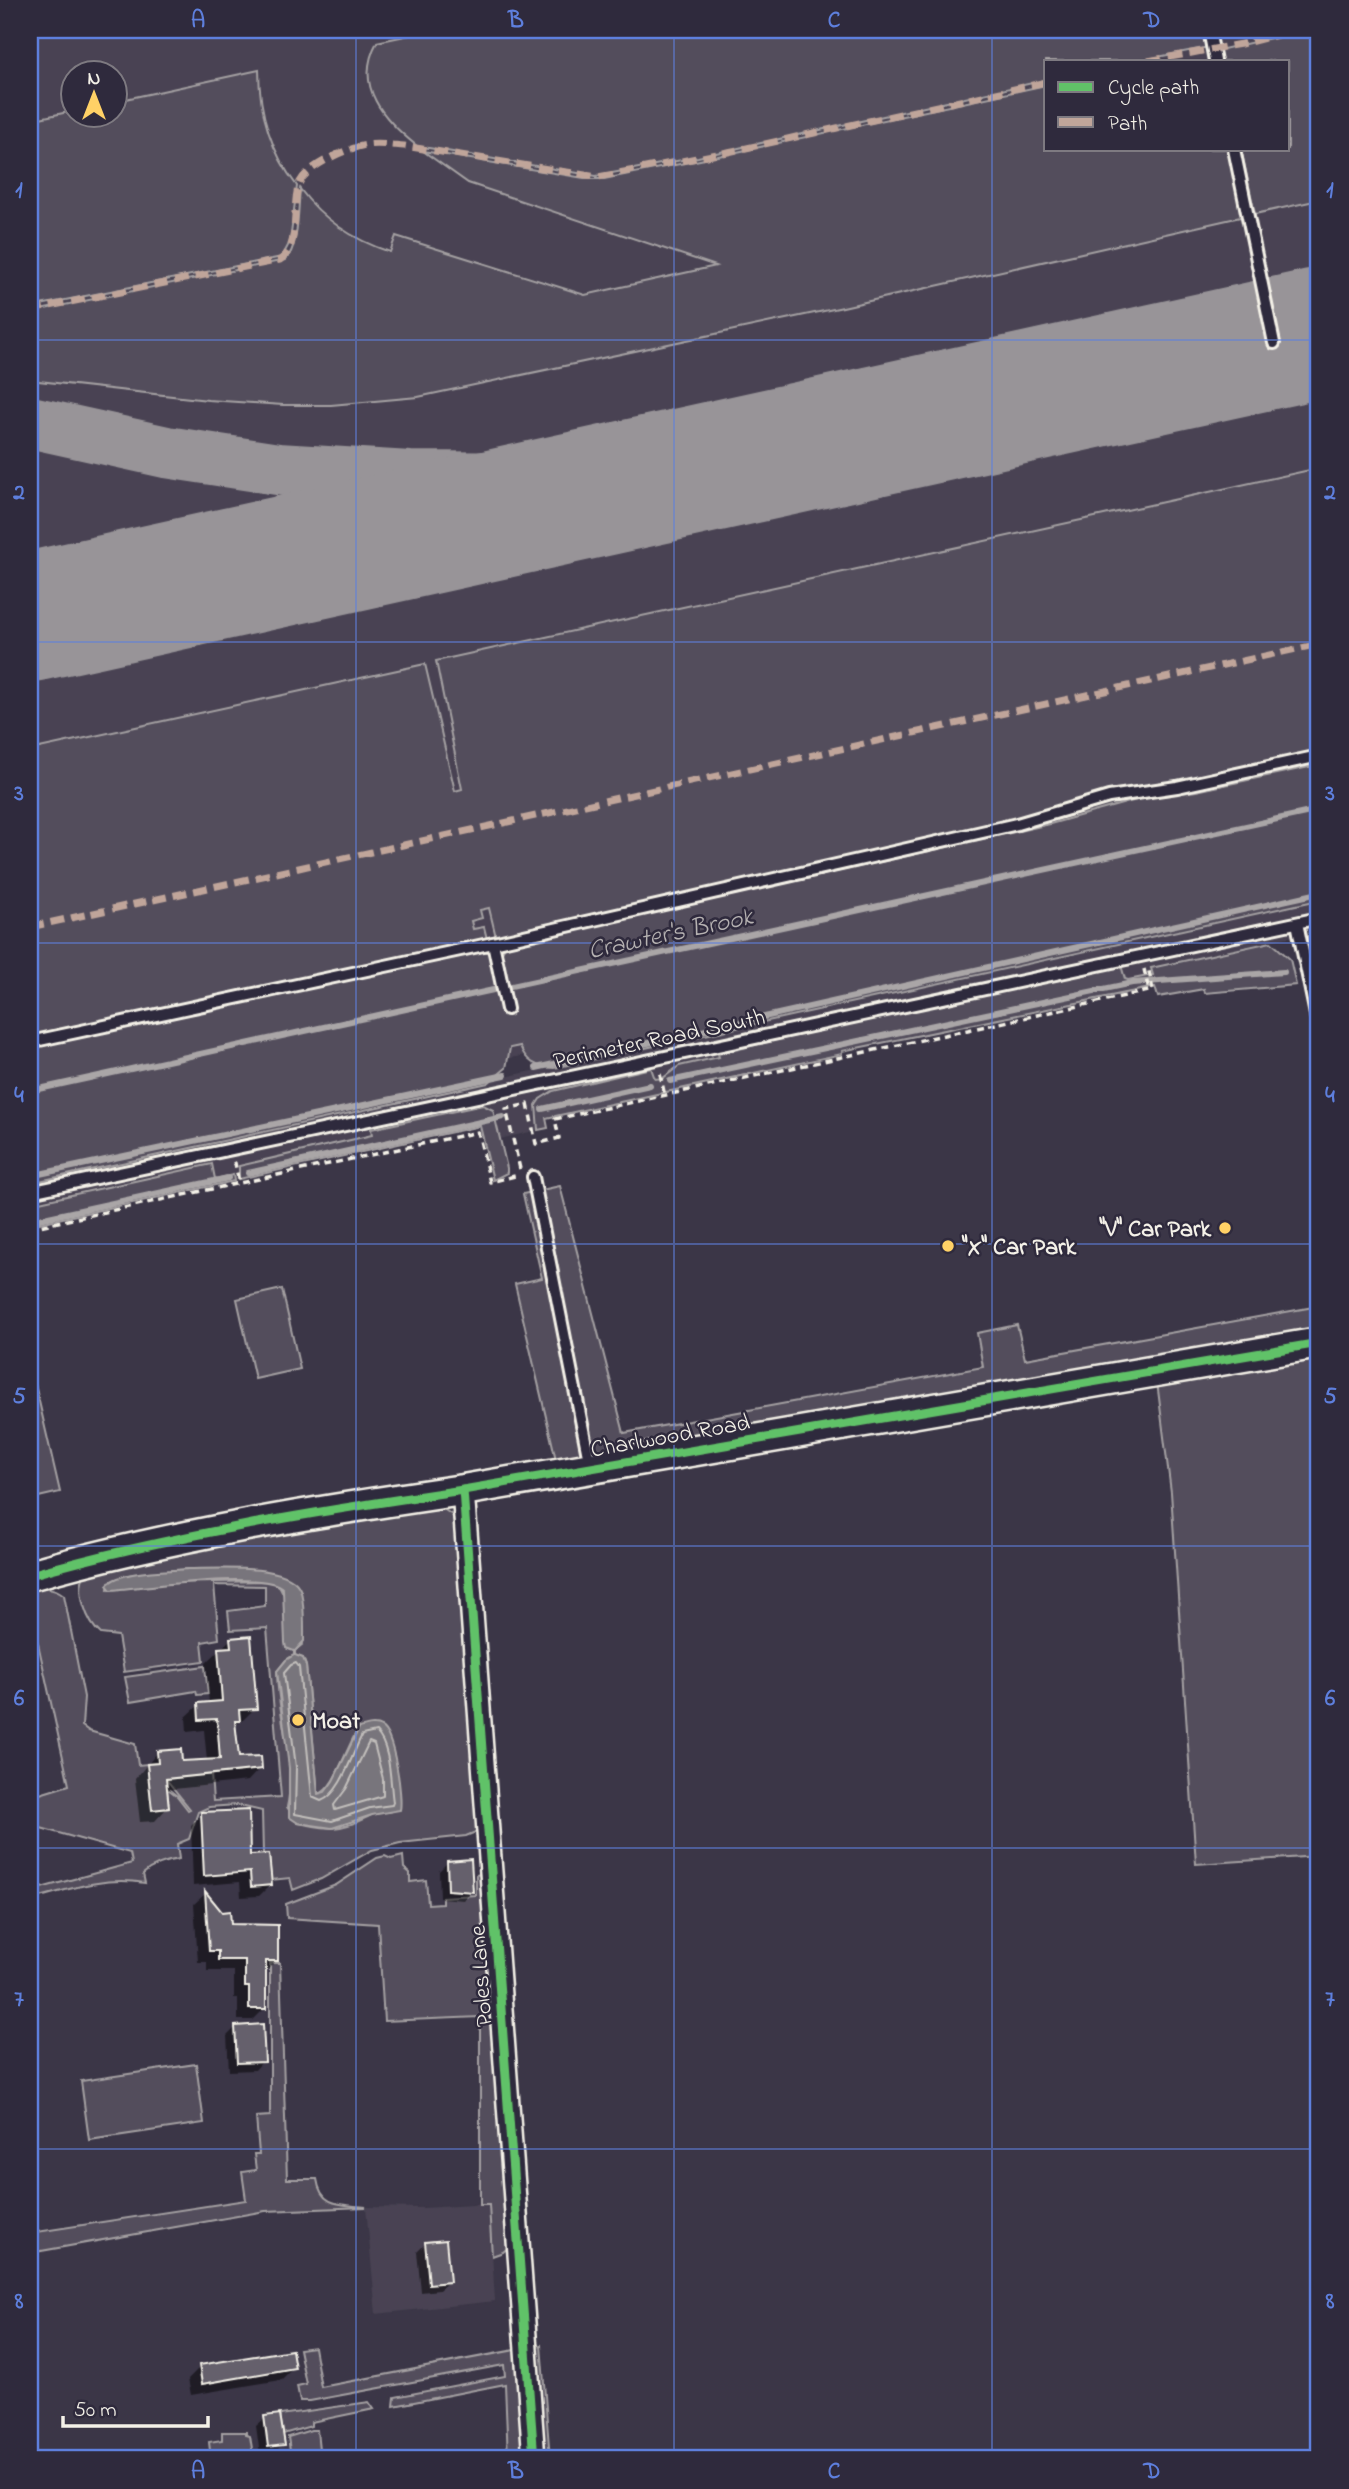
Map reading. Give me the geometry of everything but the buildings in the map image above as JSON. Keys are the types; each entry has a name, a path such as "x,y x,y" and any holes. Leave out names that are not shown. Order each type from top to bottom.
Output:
{"street":[{"name":"Charlwood Road","path":"30,1575 188,1537 334,1509 463,1490 1319,1343"},
{"name":"Poles Lane","path":"463,1490 534,2459"}],"lane":[{"path":"1209,30 1215,60"},
{"path":"1234,150 1275,343"},
{"path":"30,1042 493,943 1017,824 1109,797 1177,787 1319,756"},
{"name":"Perimeter Road South","path":"30,1192 1319,919"},
{"path":"1297,923 1314,976 1319,1029"},
{"path":"493,943 507,1009"},
{"path":"533,1177 590,1468"}],"path":[{"path":"30,1228 478,1132 490,1182 522,1175 506,1109 528,1104 536,1144 559,1138 555,1119 1150,988 1147,974"},
{"path":"224,1165 235,1163 239,1183"}],"shaded area":[{"path":"30,30 1319,30 1319,880 30,1164"},
{"path":"433,30 1205,30 1209,47 1142,60 1044,60 1044,80 698,157 596,176 417,146 393,125 376,101 370,87 370,58 377,42"},
{"path":"1306,30 1319,30 1319,200 1255,214 1241,150 1290,150 1290,60 1222,60 1219,50"},
{"path":"259,70 261,101 268,131 280,159 297,186 290,242 282,257 30,307 30,120 60,114 60,130 130,130 130,98"},
{"path":"1044,85 1044,150 1231,150 1245,216 843,307 418,397 331,405 283,405 208,400 30,380 30,312 285,260 293,247 300,189 340,228 390,252 396,236 585,295 716,266 468,183 423,151 590,179 604,179"},
{"path":"1319,468 1319,753 496,937 489,908 480,910 482,918 471,921 473,929 484,927 487,939 30,1039 30,750 425,664 455,791 462,789 436,661"},
{"path":"1319,765 1319,900 554,1068 533,1063 525,1056 520,1046 510,1048 506,1068 488,1083 30,1183 30,1048 479,951 487,952 490,956 501,1009 512,1007 501,954 505,946 1050,824 1140,799 1196,791"},
{"path":"1319,900 1319,930 1152,968 1153,975 535,1108 538,1130 500,1139 493,1113 240,1166 239,1180 30,1223 30,1179"},
{"path":"1271,942 1290,959 1296,985 1205,993 1204,989 1158,997 1155,987 842,1051 842,1054 546,1118 548,1128 538,1130 536,1105 553,1091 651,1068 655,1079 663,1078 679,1066 772,1041 1121,965 1125,979 1128,980 1153,975 1151,968"},
{"path":"483,1105 493,1110 507,1168 507,1173 493,1180 480,1126 239,1179 239,1166 372,1135 371,1129"},
{"path":"212,1164 215,1179 233,1175 234,1181 30,1225 30,1204"},
{"path":"560,1186 624,1433 983,1367 977,1333 1017,1325 1025,1359 1319,1306 1319,1328 557,1464 515,1284 542,1278 523,1194"},
{"path":"282,1289 300,1369 255,1379 237,1299"},
{"path":"1319,1360 1319,1856 1196,1864 1171,1492 1157,1382"},
{"path":"35,1384 60,1492 30,1499 30,1385"},
{"path":"439,1506 452,1515 461,1538 478,1831 466,1836 400,1843 372,1850 321,1879 293,1890 290,1878 271,1880 269,1855 263,1854 262,1811 236,1805 209,1807 198,1812 189,1839 177,1844 179,1859 147,1871 143,1874 145,1883 101,1882 30,1900 30,1891 132,1863 130,1853 30,1825 30,1797 69,1785 30,1617 30,1591 47,1588 64,1595 84,1697 82,1726 89,1731 135,1744 138,1765 147,1764 152,1810 169,1808 167,1788 190,1809 166,1779 211,1774 213,1801 281,1797 267,1628 230,1630 228,1611 265,1606 265,1586 214,1585 219,1639 202,1642 204,1661 124,1672 118,1636 101,1634 87,1614 81,1589 85,1574 183,1547","holes":["188,1569 251,1570 301,1591 303,1644 294,1651 286,1648 285,1597 279,1585 266,1581 169,1583 108,1589 109,1582 127,1575","294,1655 303,1658 306,1666 318,1794 324,1791 336,1775 359,1728 378,1726 399,1784 399,1798 350,1825 329,1828 298,1823 287,1807 290,1773 277,1671"]},
{"path":"205,1666 208,1694 197,1695 196,1691 130,1702 125,1677"},
{"path":"479,1848 510,2246 492,2256 489,2205 480,2205 480,2017 384,2021 378,1924 287,1918 286,1904 336,1885 377,1858 385,1856 391,1859 403,1856 404,1868 410,1873 410,1882 426,1880 428,1904 442,1903 442,1897 476,1895 476,1875 480,1874"},
{"path":"270,1963 280,1963 287,2179 317,2179 319,2188 328,2200 366,2207 265,2211 30,2253 30,2233 246,2200 242,2172 256,2170 254,2154 259,2154 256,2117 270,2116"},
{"path":"196,2064 204,2123 89,2140 81,2081"},
{"path":"489,2204 495,2301 376,2314 366,2207 423,2208"},
{"path":"541,2345 550,2459 508,2459 505,2384 394,2406 395,2397 505,2376 504,2365 310,2401 300,2401 297,2386 306,2384 299,2349 314,2347 321,2387"},
{"path":"369,2402 374,2409 311,2422 311,2426 283,2434 280,2415"},
{"path":"317,2430 320,2459 211,2459 209,2442 222,2440 222,2432 246,2432 246,2435 250,2436 253,2455 290,2451 288,2437"}],"water":[{"path":"188,1569 248,1569 280,1574 292,1579 299,1587 303,1605 304,1641 295,1651 295,1655 303,1658 306,1666 318,1794 325,1792 333,1781 359,1728 376,1725 386,1732 394,1752 400,1810 372,1815 332,1828 298,1823 289,1817 289,1768 277,1671 294,1655 294,1651 286,1648 285,1643 283,1589 272,1583 253,1580 202,1581 111,1590 107,1585 122,1576"}],"waterway":[{"name":"Crawter's Brook","path":"30,1091 1319,810"},
{"path":"536,1068 1319,893"},
{"path":"670,1081 1132,983 1284,972"},
{"path":"30,1176 505,1075"},
{"path":"542,1109 650,1085"},
{"path":"248,1173 503,1117"},
{"path":"30,1221 228,1178"}],"taxiway":[{"path":"30,422 166,452 278,469 410,477 560,478 669,470 838,442"}],"runway":[{"path":"30,617 1319,333"}],"marked path":[{"path":"1153,60 1241,44 1298,30"},
{"path":"30,310 280,260 291,245 297,191 304,176 329,158 366,145 404,146 598,177 728,152 1044,82"},
{"path":"30,927 1319,644"}],"cycle path":[{"path":"30,1575 245,1525 1319,1343"},
{"path":"463,1490 534,2459"}],"place":[{"name":"\"V\" Car Park","path":"1225,1228"},
{"name":"\"X\" Car Park","path":"948,1246"},
{"name":"Moat","path":"298,1720"}]}
